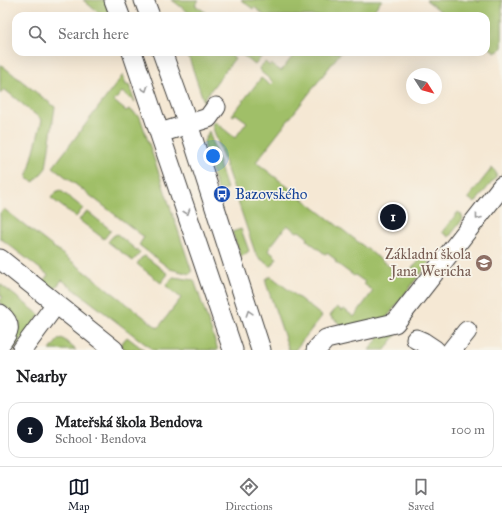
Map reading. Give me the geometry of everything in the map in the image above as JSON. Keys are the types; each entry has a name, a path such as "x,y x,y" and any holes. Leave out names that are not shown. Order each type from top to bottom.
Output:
{"street":[{"path":"114,0 118,12"},
{"path":"144,0 148,12"},
{"path":"133,56 233,350"},
{"path":"163,56 188,124 261,350"},
{"path":"160,133 208,118 216,108"},
{"path":"316,350 326,339 395,323 502,186"},
{"path":"0,259 114,350"},
{"path":"22,350 56,304"},
{"path":"0,344 8,334 9,325 2,320"},
{"path":"452,350 467,331"},
{"path":"416,339 434,350"}],"green space":[{"path":"83,0 106,0 110,12 97,12"},
{"path":"172,0 199,0 195,5 205,12 188,12"},
{"path":"241,0 382,0 372,12 260,12 254,7 253,9"},
{"path":"426,0 476,0 479,2 480,0 502,0 502,47 496,52 490,48 490,12 442,12"},
{"path":"188,56 232,56 235,58 204,99 212,105 207,111"},
{"path":"244,56 262,56 255,65"},
{"path":"293,56 338,56 256,162 403,277 424,256 429,262 384,321 345,328 330,316 337,307 342,311 344,309 354,317 373,291 364,284 365,282 355,275 354,276 335,262 336,260 327,253 325,254 307,240 308,238 299,231 297,232 287,225 268,250 277,258 272,266 258,257 255,252 212,125 214,121 235,138 247,122 236,114 233,116 232,115 261,78 270,85 273,82 260,71 259,68 265,62 281,71"},
{"path":"0,64 55,107 46,168 34,182 27,178 42,120 4,89 0,94"},
{"path":"123,75 126,85 129,85 135,102 122,92 114,101 126,111 129,109 140,117 192,272 190,274 170,269 139,245 144,237 53,167"},
{"path":"209,131 227,189 218,192 205,150 204,141"},
{"path":"492,168 496,173 496,177 475,203 468,198"},
{"path":"60,190 83,208 76,217 51,198"},
{"path":"4,209 158,328 181,298 166,286 173,277 194,280 218,350 153,350 62,280 52,292 41,284 48,275 0,238 0,213"},
{"path":"88,212 111,230 104,239 79,220"},
{"path":"458,212 461,214 463,219 449,237 442,232"},
{"path":"241,229 249,251 241,257 232,232"},
{"path":"117,234 140,253 133,261 108,242"},
{"path":"145,256 168,274 161,283 137,264 141,258"},
{"path":"272,277 322,316 295,350 289,350 266,283 266,279"},
{"path":"0,284 40,315 13,350 2,350 15,335 20,325 16,316 0,303 0,300 3,297 0,295"},
{"path":"395,331 398,332 385,350 369,350 381,335"},
{"path":"127,337 144,350 127,350 120,345"},
{"path":"62,338 76,350 50,350 58,340"}],"place":[{"name":"Bazovského","path":"222,194"},
{"name":"Mateřská škola Bendova","path":"393,217"},
{"name":"Základní škola Jana Wericha","path":"484,263"}]}
